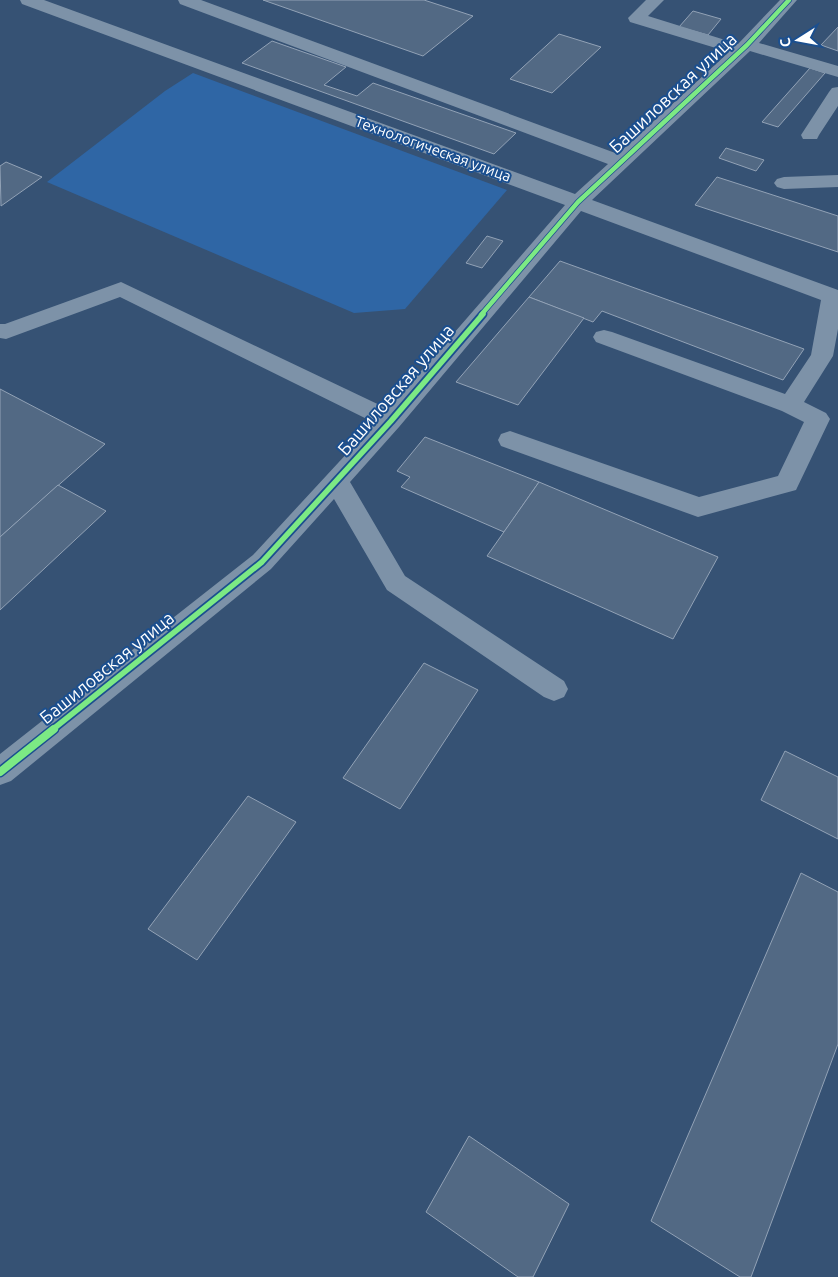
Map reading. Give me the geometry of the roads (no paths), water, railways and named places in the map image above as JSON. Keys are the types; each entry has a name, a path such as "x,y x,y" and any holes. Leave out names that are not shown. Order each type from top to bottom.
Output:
{"street":[{"name":"Технологическая улица","path":"28,0 836,297"},
{"path":"186,0 621,162"},
{"path":"656,0 636,18 838,72"},
{"name":"Башиловская улица","path":"0,772 262,562 391,421 578,202 744,48 789,0"},
{"path":"810,135 838,92"},
{"path":"784,183 838,182"},
{"path":"0,331 6,332 121,289 391,421"},
{"path":"790,405 822,356 836,297"},
{"path":"510,440 698,507 787,483 818,418 790,405 604,337"},
{"path":"336,481 396,583 554,689"}]}
